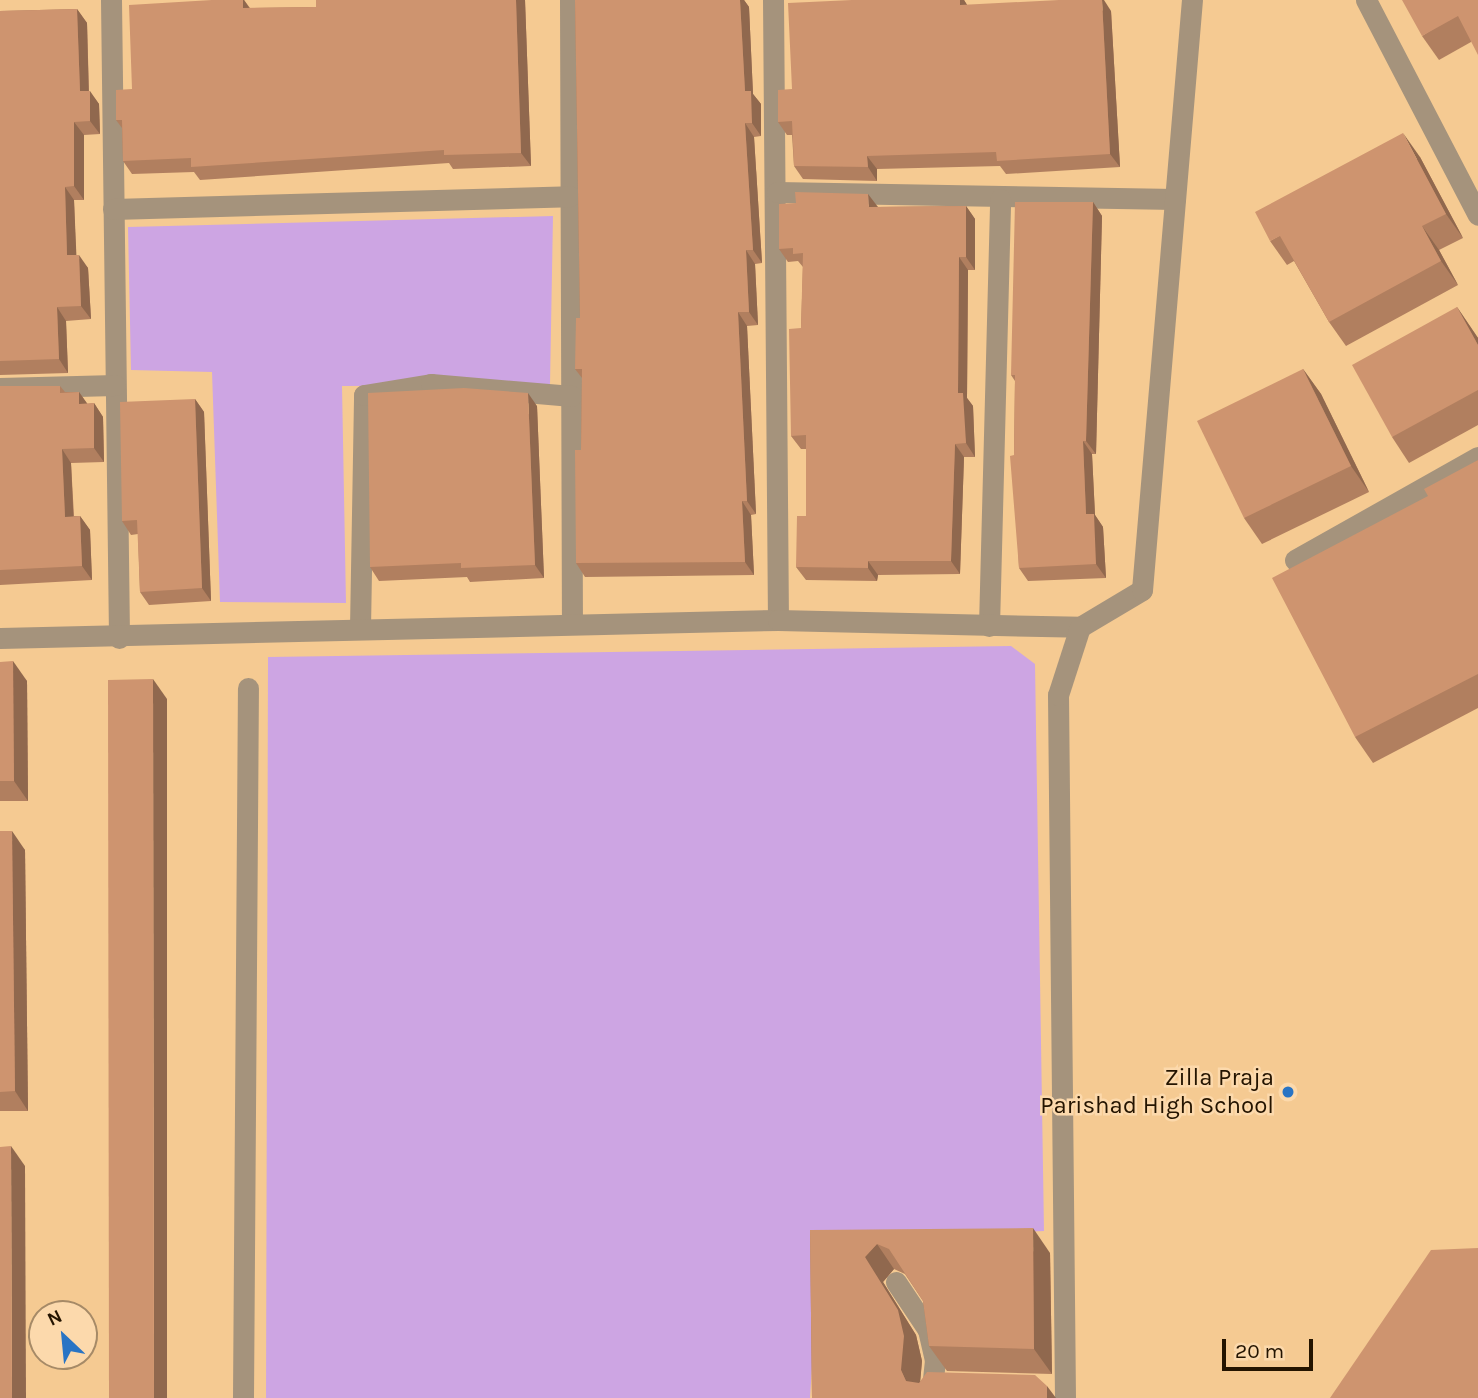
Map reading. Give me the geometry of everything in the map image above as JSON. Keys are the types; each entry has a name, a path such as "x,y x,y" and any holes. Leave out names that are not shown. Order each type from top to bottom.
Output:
{"street":[{"path":"111,0 119,638"},
{"path":"570,0 572,624"},
{"path":"773,0 777,192 778,620"},
{"path":"0,638 119,638 360,628 778,620 1080,627 1142,590 1192,0"},
{"path":"1366,0 1478,215"},
{"path":"777,192 1000,199 1175,199"},
{"path":"113,209 570,196"},
{"path":"989,626 1000,199"},
{"path":"360,628 364,395 431,384 571,396"},
{"path":"0,388 115,385"},
{"path":"1295,560 1478,457"},
{"path":"1039,1387 1065,1393 1058,695 1080,627"},
{"path":"243,1398 247,688"},
{"path":"895,1282 928,1330 933,1391 960,1385"}],"shaded area":[{"path":"553,216 550,385 342,386 346,603 220,602 212,372 131,370 128,227"},
{"path":"1011,646 1035,664 1044,1231 820,1240 810,1398 266,1398 268,657"}],"building":[{"path":"243,0 243,8 316,7 316,0 516,0 521,153 444,155 444,150 191,167 191,158 123,161 122,120 116,120 116,90 132,89 129,5"},
{"path":"575,0 740,0 745,91 751,91 752,123 745,123 753,250 746,250 749,312 738,312 747,501 742,501 745,562 576,563 575,450 581,450 582,369 575,369 576,318 580,318"},
{"path":"960,0 960,5 1102,0 1110,154 997,161 996,152 867,156 868,167 794,166 792,121 778,122 778,90 792,89 788,3"},
{"path":"1402,0 1478,0 1478,55 1458,16 1422,36"},
{"path":"77,9 80,91 90,91 90,121 74,122 74,186 65,187 67,255 79,255 81,306 57,307 59,359 0,361 0,11"},
{"path":"1403,133 1446,214 1422,226 1441,261 1329,322 1280,236 1270,241 1255,212"},
{"path":"795,192 868,194 869,207 966,206 966,257 959,257 958,393 963,393 966,443 955,444 951,561 868,561 868,568 796,567 797,516 806,516 806,435 791,436 789,329 801,328 803,253 793,254 793,248 779,249 779,204 796,203"},
{"path":"1015,202 1093,202 1086,441 1083,441 1086,514 1094,514 1096,564 1019,568 1010,456 1014,455 1015,375 1011,375"},
{"path":"1457,307 1478,345 1478,390 1392,437 1352,365"},
{"path":"1303,369 1351,466 1244,518 1197,421"},
{"path":"0,386 60,386 60,393 79,392 79,404 94,403 94,448 62,449 65,517 80,516 82,566 0,570"},
{"path":"464,388 528,393 535,565 461,568 461,563 370,567 368,393"},
{"path":"195,399 202,588 140,592 137,520 122,521 120,402"},
{"path":"1478,460 1478,674 1355,737 1272,578 1428,496 1424,489"},
{"path":"13,661 14,781 0,781 0,662"},
{"path":"153,679 154,1398 109,1398 108,680"},
{"path":"0,831 12,831 15,1091 0,1092"},
{"path":"11,1146 12,1398 0,1398 0,1147"},
{"path":"1033,1228 1034,1349 929,1346 923,1301 889,1249 877,1244 865,1257 898,1310 904,1336 901,1370 906,1381 919,1383 927,1372 1035,1375 1047,1386 1047,1398 812,1398 810,1230"},
{"path":"1478,1248 1478,1398 1330,1398 1431,1250"}],"place":[{"name":"Zilla Praja Parishad High School","path":"1288,1092"}]}
